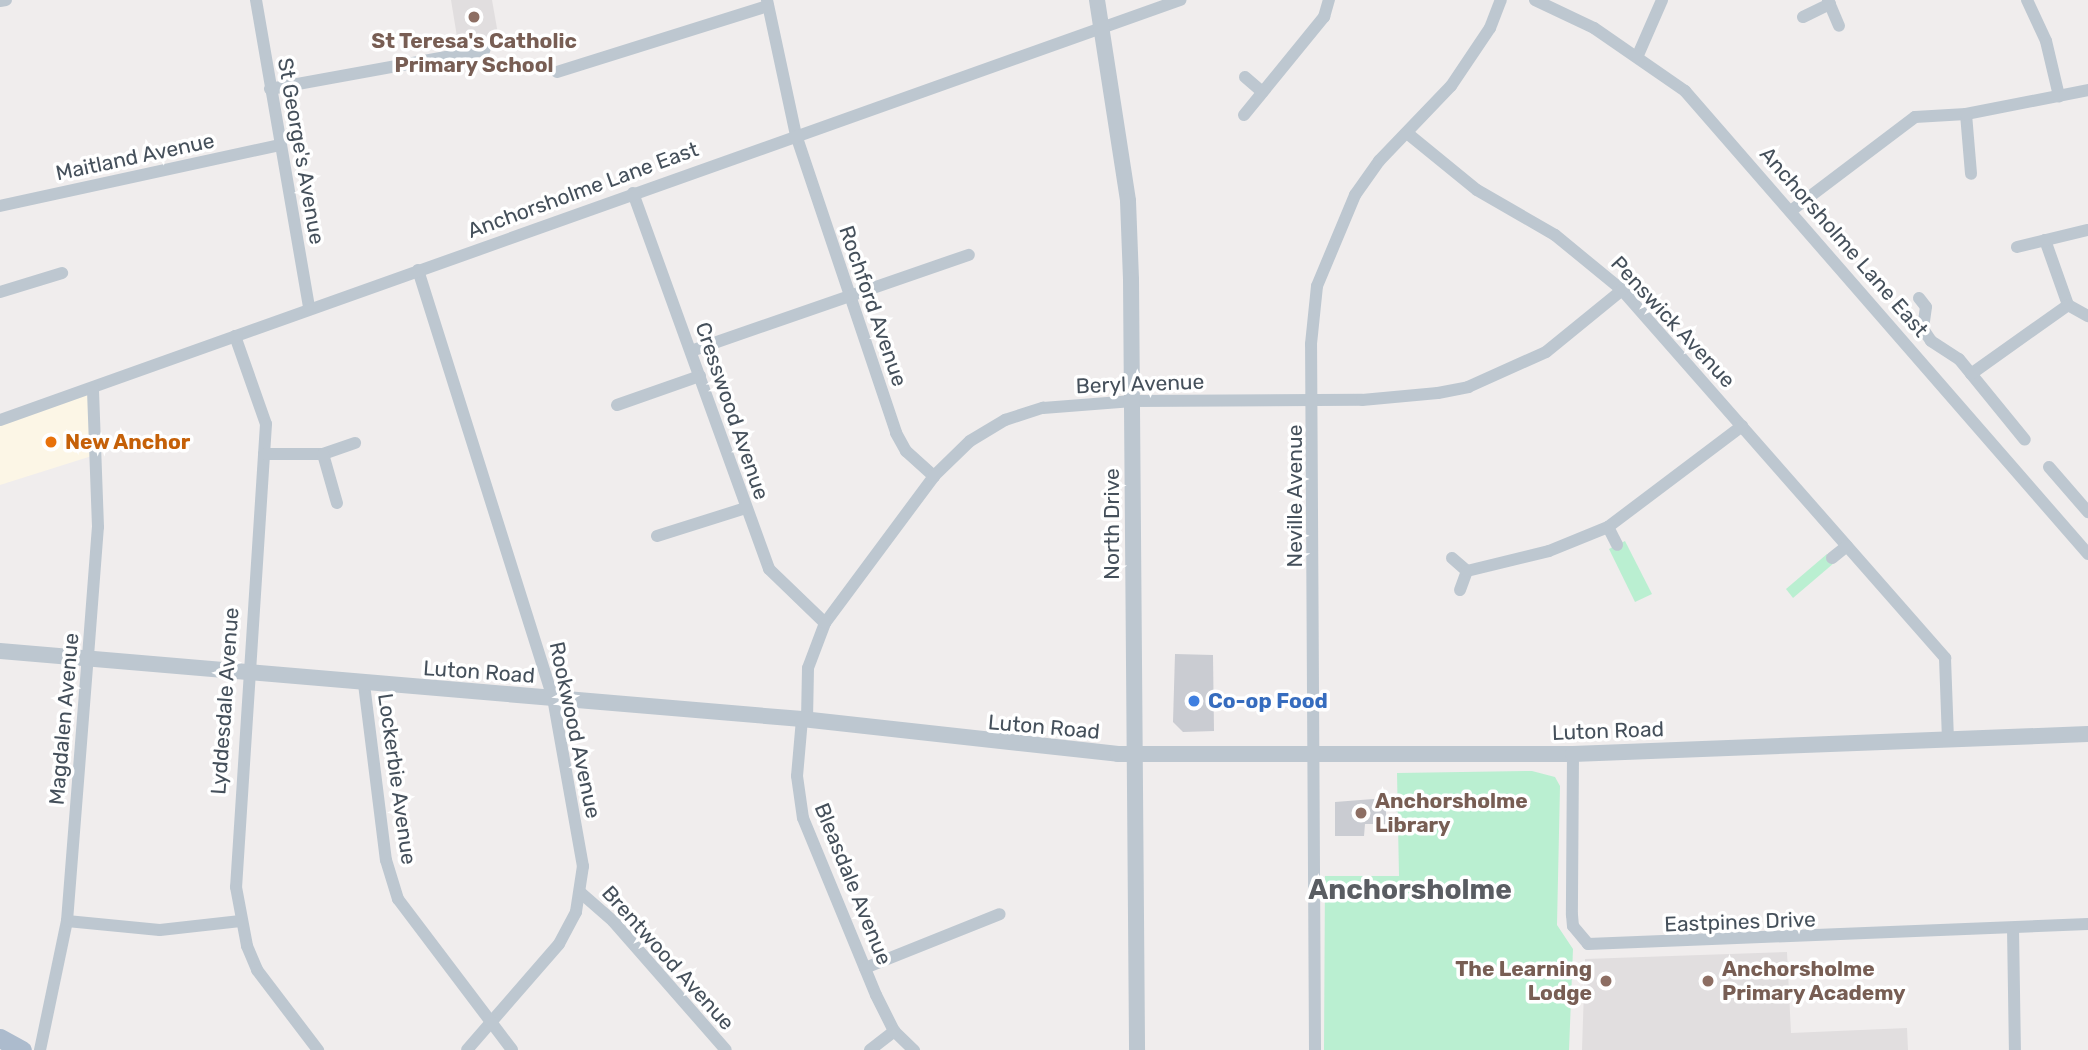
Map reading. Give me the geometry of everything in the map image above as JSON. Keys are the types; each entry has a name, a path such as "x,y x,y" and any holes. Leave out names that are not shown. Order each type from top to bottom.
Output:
{"main road":[{"path":"0,1038 22,1050"}],"street":[{"path":"0,1 6,0"},
{"name":"St George's Avenue","path":"256,0 309,308"},
{"name":"North Drive","path":"1097,0 1128,201 1133,401 1137,1050"},
{"name":"Anchorsholme Lane East","path":"0,420 633,192 1180,0"},
{"path":"1244,115 1324,17 1329,0"},
{"name":"Neville Avenue","path":"1315,1050 1312,321 1325,259 1354,195 1451,86 1490,28 1501,0"},
{"name":"Anchorsholme Lane East","path":"1535,0 1637,55 1685,91 2088,554"},
{"path":"1637,55 1662,0"},
{"path":"2027,0 2046,41 2059,96"},
{"path":"1803,17 1829,2 1839,26"},
{"path":"557,72 768,3"},
{"name":"Rochford Avenue","path":"768,3 796,135 896,433 906,451 934,476"},
{"path":"271,89 484,50"},
{"path":"1245,77 1262,92"},
{"path":"1791,210 1915,117 1966,114 2088,90"},
{"path":"1966,114 1971,174"},
{"name":"Penswick Avenue","path":"1407,133 1477,190 1555,235 1622,290 1945,658 1948,740"},
{"name":"Maitland Avenue","path":"0,206 279,145"},
{"name":"Cresswood Avenue","path":"633,192 769,569 825,623"},
{"path":"2017,247 2088,230"},
{"path":"2045,240 2068,305 2088,316"},
{"path":"691,351 969,255"},
{"name":"Rookwood Avenue","path":"418,270 553,698 580,846 581,893 559,944 492,1026 467,1050"},
{"path":"0,292 62,273"},
{"name":"Beryl Avenue","path":"804,720 808,668 825,623 934,476 970,441 1005,420 1042,408 1133,401 1413,398 1468,387 1546,352 1622,290"},
{"path":"1919,298 1926,307 1927,335 1970,374 2025,440"},
{"path":"1970,374 2068,305"},
{"name":"Lyddesdale Avenue","path":"235,336 264,416 264,454 234,853 240,921 262,979 318,1050"},
{"path":"617,405 700,376"},
{"name":"Magdalen Avenue","path":"40,1050 67,921 98,527 93,388"},
{"path":"1467,571 1549,551 1608,527 1742,426"},
{"path":"264,454 323,454 355,443"},
{"path":"323,454 337,503"},
{"path":"2049,467 2088,512"},
{"path":"657,536 746,508"},
{"path":"1608,527 1617,545"},
{"path":"1832,558 1847,546"},
{"path":"1452,558 1467,571"},
{"path":"1460,590 1467,571"},
{"name":"Luton Road","path":"0,650 88,656 364,684 804,720 1135,755 1315,757 1573,754 2088,734"},
{"name":"Lockerbie Avenue","path":"364,684 386,860 398,899 512,1050"},
{"name":"Bleasdale Avenue","path":"804,720 797,776 803,818 894,1031 914,1050"},
{"name":"Eastpines Drive","path":"1573,754 1572,915 1573,926 1588,944 2088,924"},
{"name":"Brentwood Avenue","path":"581,893 613,921 726,1050"},
{"path":"865,968 1000,914"},
{"path":"67,921 160,930 240,921"},
{"path":"2013,928 2015,1050"},
{"path":"870,1050 894,1031"}],"shaded area":[{"name":"St Teresa's Catholic Primary School","path":"451,0 492,0 498,34 458,43"},
{"path":"93,388 98,454 0,485 0,420"},
{"name":"Anchorsholme Primary Academy","path":"1787,952 1791,1033 1907,1028 1908,1050 1582,1050 1585,959"}],"green space":[{"path":"1625,541 1652,594 1635,602 1609,549"},
{"path":"1827,554 1834,563 1793,598 1786,589"},
{"path":"1532,771 1555,777 1560,786 1557,925 1573,949 1569,1050 1324,1050 1325,876 1399,876 1397,773"}],"building":[{"name":"Co-op Food","path":"1175,654 1213,655 1214,731 1183,732 1173,722"},
{"name":"Anchorsholme Library","path":"1386,798 1386,824 1365,824 1364,836 1335,836 1335,802"}],"place":[{"name":"St Teresa's Catholic Primary School","path":"474,17"},
{"name":"New Anchor","path":"51,442"},
{"name":"Co-op Food","path":"1194,701"},
{"name":"Anchorsholme Library","path":"1361,813"},
{"name":"The Learning Lodge","path":"1606,981"},
{"name":"Anchorsholme Primary Academy","path":"1708,981"}],"district":[{"name":"Anchorsholme","path":"1410,890"}]}
